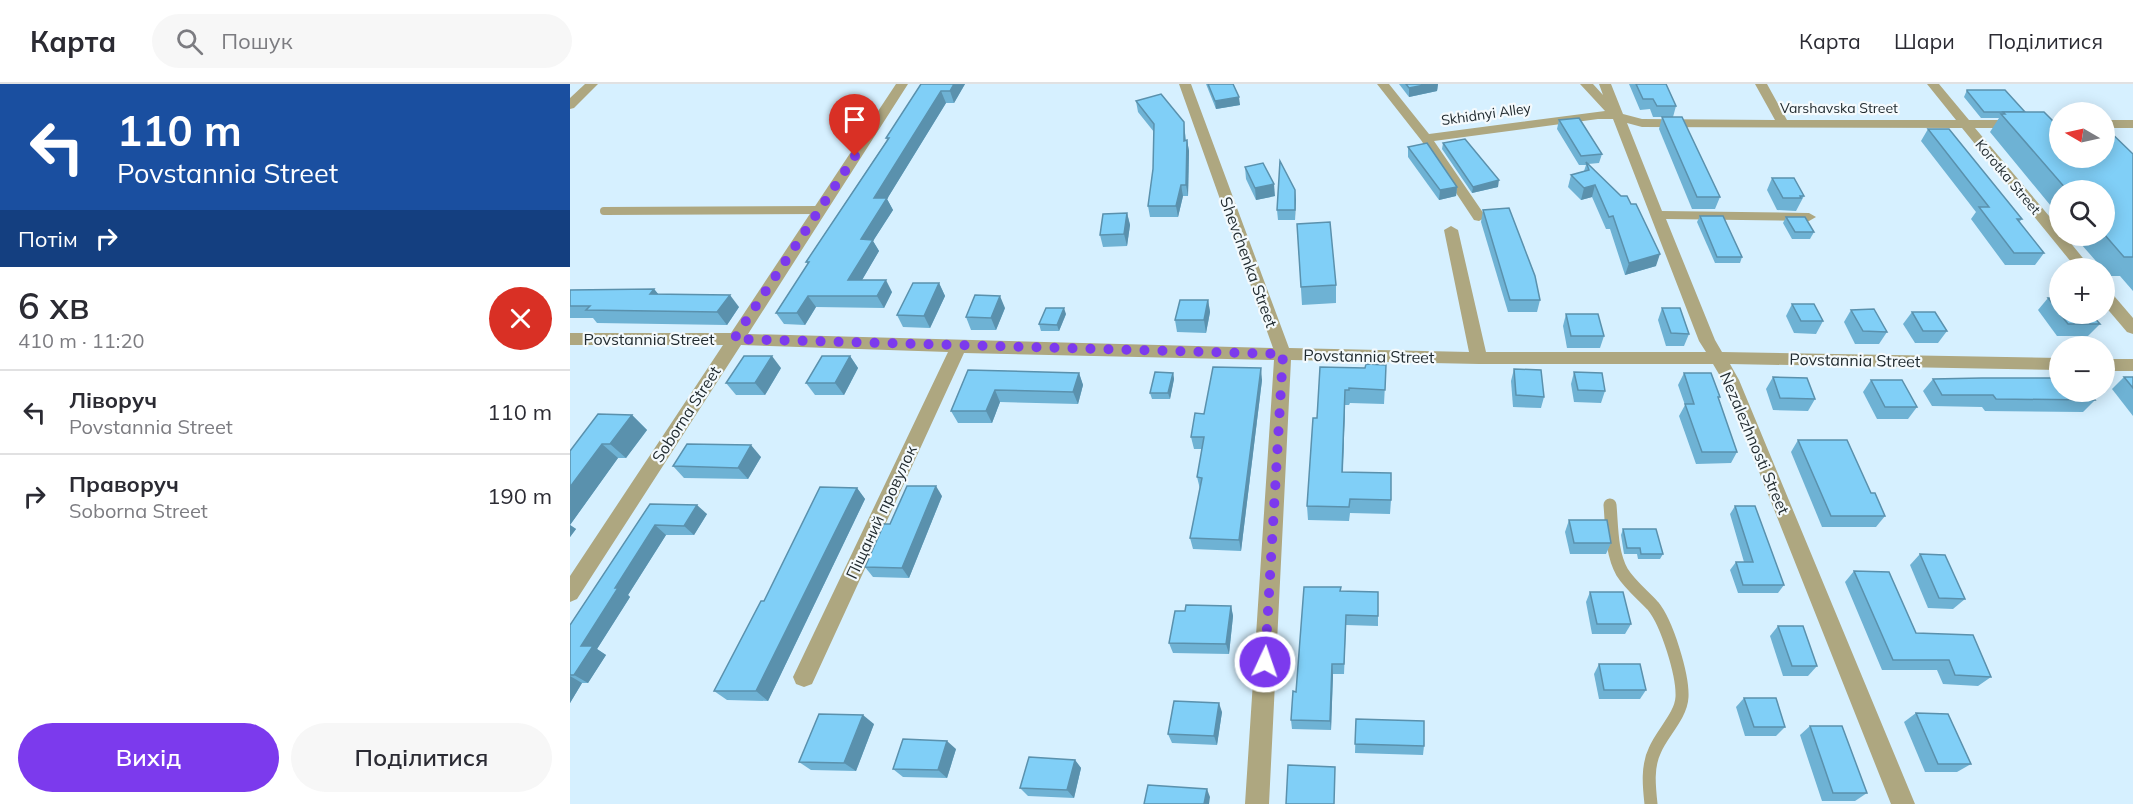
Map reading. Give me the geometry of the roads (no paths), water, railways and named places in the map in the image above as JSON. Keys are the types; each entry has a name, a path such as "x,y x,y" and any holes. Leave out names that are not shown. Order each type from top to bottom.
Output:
{"street":[{"path":"570,105 592,84"},
{"name":"Soborna Street","path":"570,593 902,84"},
{"name":"Shevchenka Street","path":"1185,84 1283,354 1257,804"},
{"name":"Skhidnyi Alley","path":"1383,84 1426,138 1575,117 1611,116 1619,118"},
{"path":"1586,84 1619,118"},
{"name":"Nezalezhnosti Street","path":"1605,84 1707,341 1731,380 1903,804"},
{"path":"1761,84 1783,123"},
{"name":"Korotka Street","path":"1933,84 2076,258"},
{"name":"Varshavska Street","path":"1619,118 1642,123 2049,124"},
{"path":"2115,124 2133,124"},
{"path":"1426,138 1479,217"},
{"path":"1656,215 1809,218"},
{"path":"1450,230 1479,358"},
{"path":"2115,307 2133,328"},
{"name":"Povstannia Street","path":"570,339 734,339 959,347 1479,358 1718,358 2049,364"},
{"name":"Піщаний провулок","path":"804,677 959,347"},
{"path":"2115,364 2133,365"}],"lane":[{"path":"604,211 819,210"},
{"path":"1610,504 1618,562 1627,579 1655,606 1666,627 1682,697 1680,708 1653,755 1649,773 1651,804"}]}
